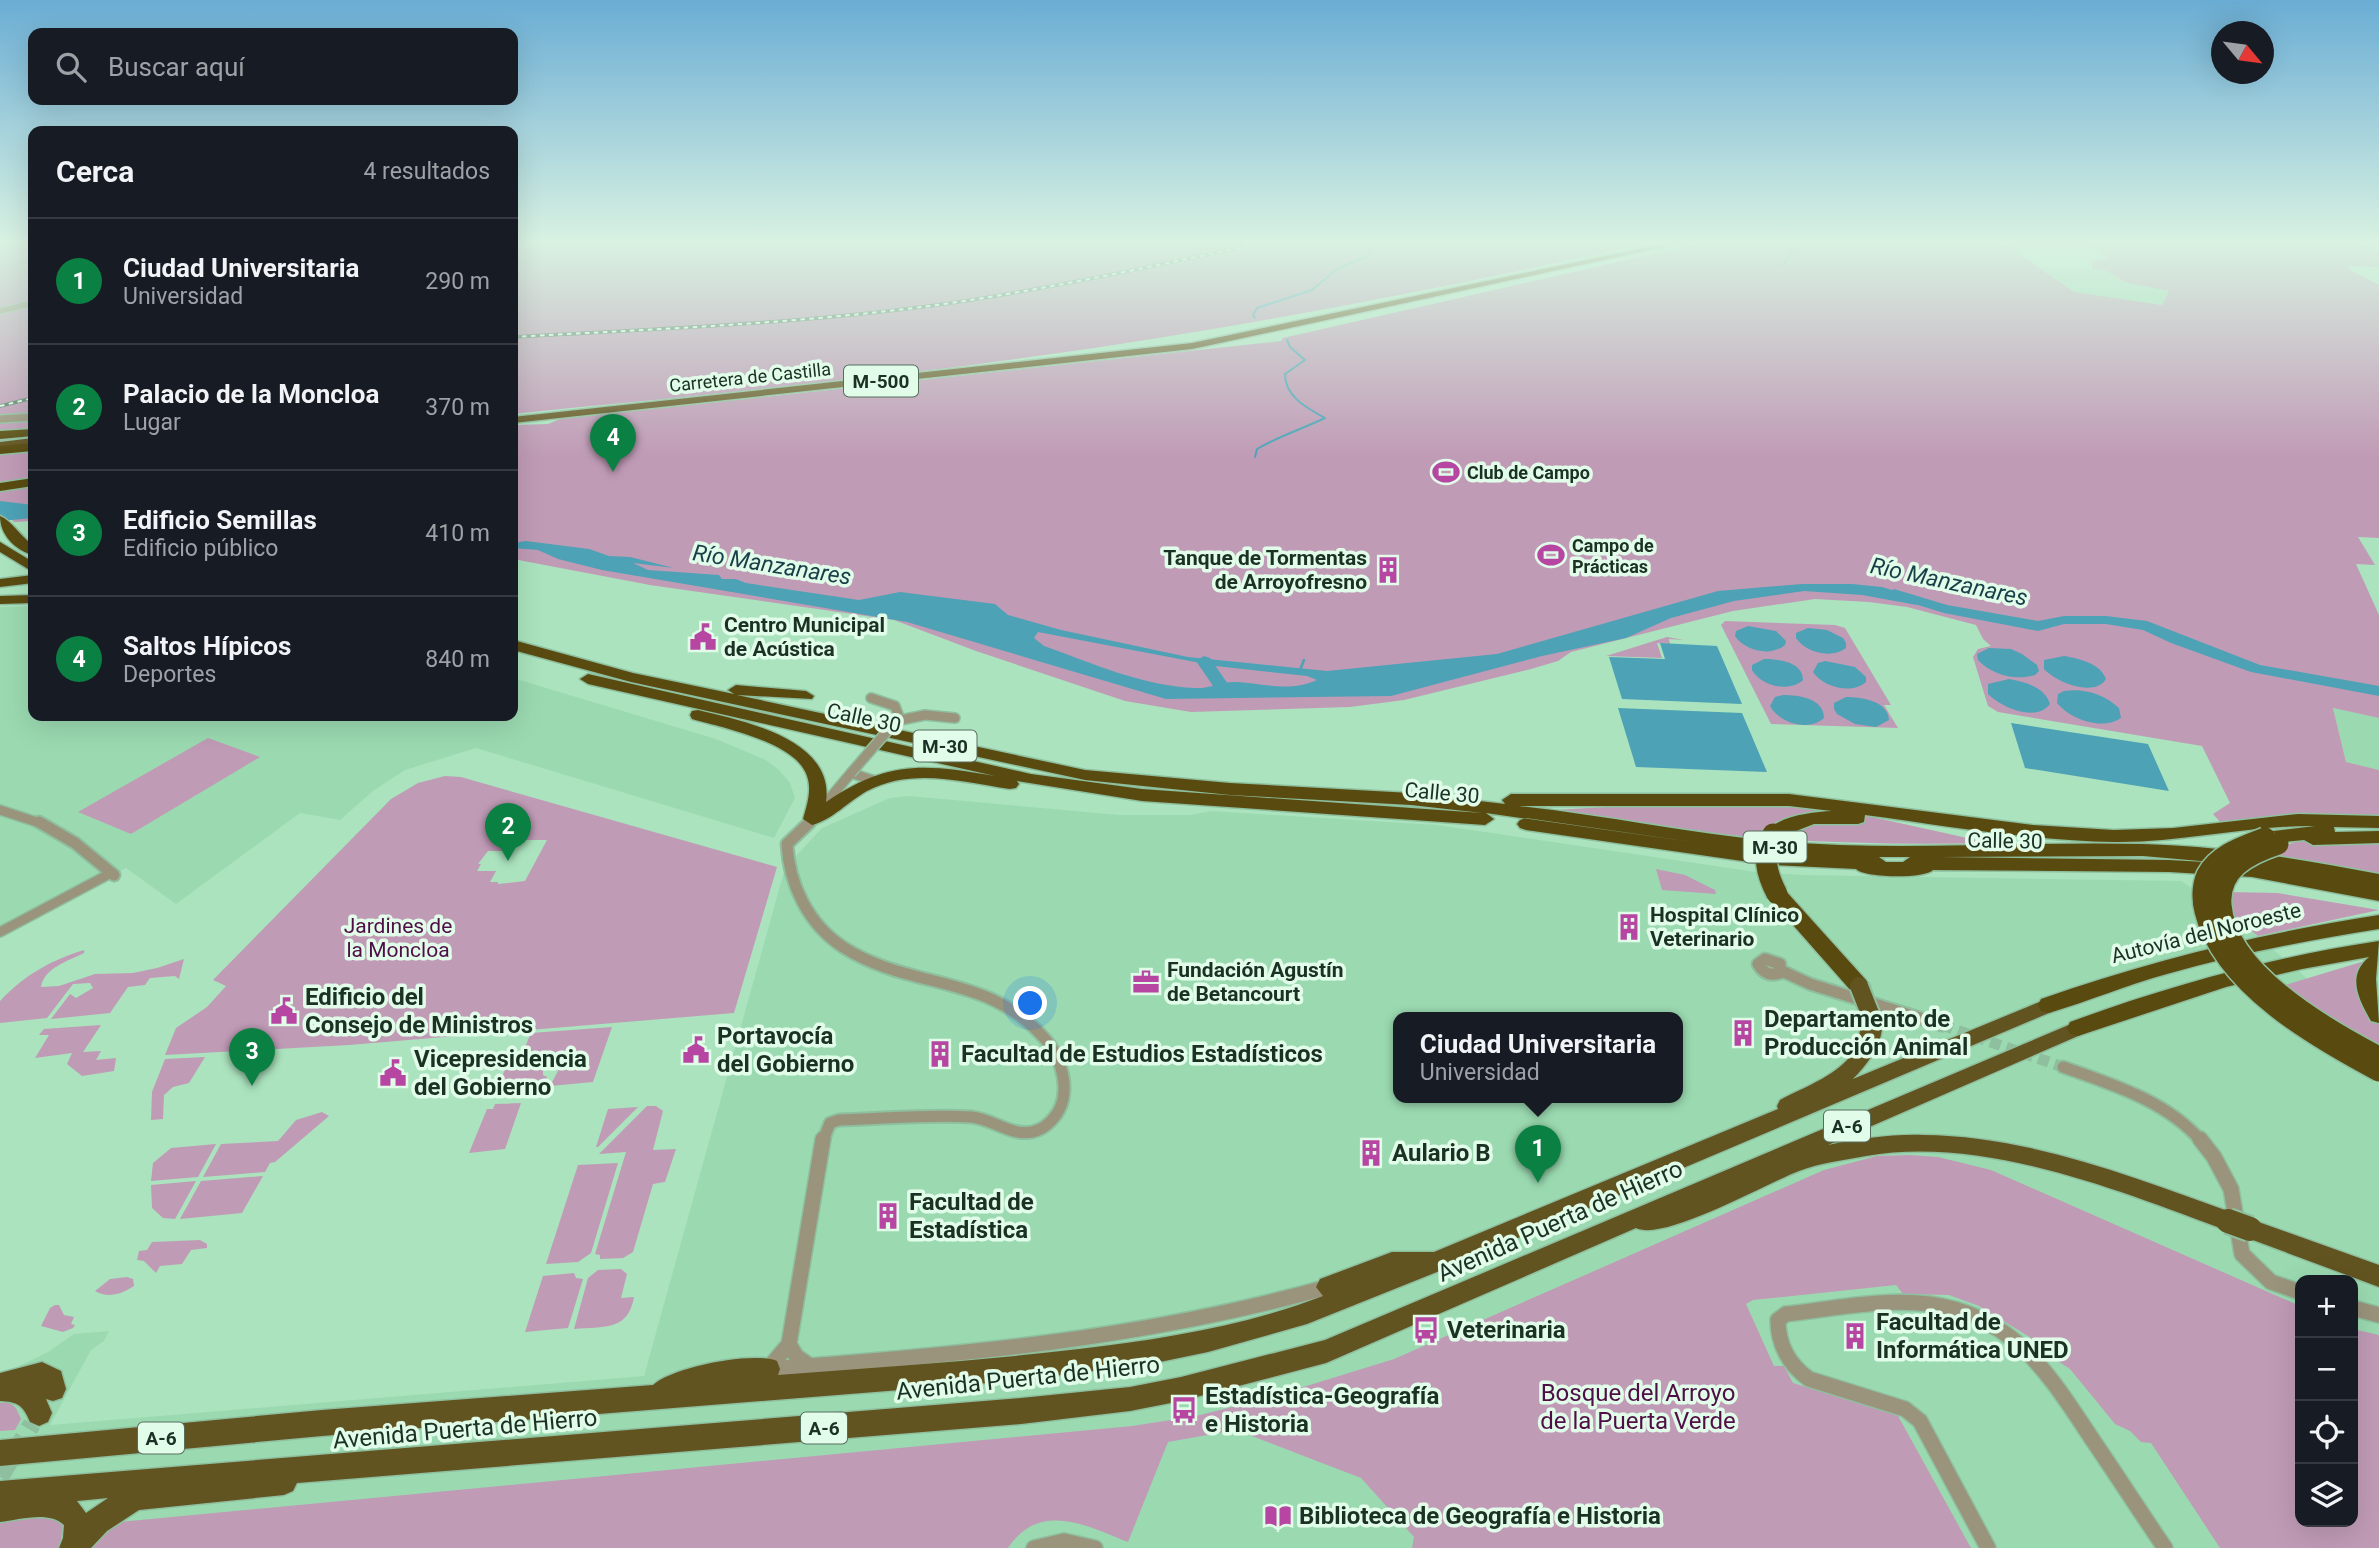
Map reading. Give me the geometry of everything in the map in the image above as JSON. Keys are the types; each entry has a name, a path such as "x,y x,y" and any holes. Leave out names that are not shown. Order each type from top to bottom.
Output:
{"highway":[{"name":"Carretera de Castilla","path":"518,418 1147,352 1245,335 1348,312"},
{"name":"Carretera de Castilla","path":"1290,325 1350,312"},
{"path":"0,435 28,433"},
{"path":"0,448 28,445"},
{"path":"0,487 28,483"},
{"path":"3,524 15,539 28,548"},
{"path":"0,546 28,565"},
{"path":"2,583 28,580"},
{"path":"0,600 28,598"},
{"name":"Calle 30","path":"518,647 561,660 663,684 1085,775 1230,789 1411,799 1549,815 1771,847 1878,851 2143,850 2245,858 2379,881"},
{"name":"Calle 30","path":"518,659 612,685 1031,779 1142,795 1466,817 1770,859 2169,866 2252,871 2379,894"},
{"path":"663,684 806,696"},
{"path":"612,685 631,695 771,738 794,749 813,768 817,779 818,797 812,819"},
{"path":"812,819 875,781 911,773 1107,798 1142,795"},
{"path":"1137,774 1230,789"},
{"path":"1411,799 1607,802 1683,799 1789,800 2033,831 2114,836 2173,834 2298,820 2379,822"},
{"path":"1727,1140 1860,1062 1873,1035 1871,1016 1858,986 1843,965 1777,894 1769,880 1764,857 1766,846 1773,834 1802,820 1846,816 1995,837 2143,850"},
{"path":"2379,835 2272,841 2233,849 2208,871 2201,892 2203,913 2208,926 2227,957 2256,990 2313,1034 2379,1071"},
{"path":"2272,841 2238,863 2224,880 2219,907 2232,940 2249,963 2291,1004 2349,1042 2379,1057"},
{"path":"1827,862 1850,868 2246,878 2379,902"},
{"name":"Autovía del Noroeste","path":"2049,1005 2110,982 2181,962 2273,940 2379,922"},
{"name":"A-6","path":"2078,1028 2139,1004 2216,981 2379,948"},
{"path":"2379,960 2368,970 2365,979 2371,1001 2379,1015"},
{"name":"Avenida Puerta de Hierro","path":"0,1452 654,1396 1013,1369 1150,1352 1263,1327 1307,1313 1439,1261 2049,1005"},
{"name":"Avenida Puerta de Hierro","path":"0,1494 1021,1412 1130,1399 1181,1389 1326,1351 2078,1028"},
{"path":"1617,1226 1674,1214 1815,1157 1862,1146 1921,1142 1972,1145 2024,1154 2110,1179 2379,1276"},
{"path":"1328,1287 1392,1262 1439,1261"},
{"path":"654,1396 682,1381 768,1369"},
{"path":"0,1387 41,1374 52,1380 53,1389"},
{"path":"0,1387 32,1397 38,1413"},
{"path":"75,1544 110,1511 135,1497 374,1474 403,1463"},
{"path":"0,1508 53,1504 66,1507 78,1521 75,1544"}],"street":[{"path":"0,419 28,417"},
{"path":"768,1369 789,1344 824,1133 830,1123 974,1117 1017,1134 1034,1132 1050,1122 1063,1100 1063,1082 1056,1052 1037,1027 1022,1014 991,996 870,961 842,946 818,924 800,897 787,864 787,844 812,819 896,721 898,714 895,706 871,698"},
{"path":"896,721 916,714 931,713 955,718"},
{"path":"851,773 875,781"},
{"path":"0,810 28,817 57,830 112,874 0,932"},
{"path":"1782,971 1810,984 1942,1025"},
{"path":"2063,1067 2138,1095 2188,1128 2217,1162 2227,1180 2235,1206 2242,1254 2272,1282 2295,1290"},
{"name":"Avenida Puerta de Hierro","path":"768,1369 1014,1348 1148,1330 1257,1308 1328,1287"},
{"path":"1988,1548 1920,1421 1905,1409 1809,1379 1800,1373 1777,1332 1778,1320 1786,1314 1905,1303 1943,1304 1970,1311 1989,1320 2031,1352 2055,1382 2165,1548"},
{"path":"2358,1309 2379,1315"},
{"path":"789,1344 796,1356 810,1366"},
{"path":"1034,1548 1052,1540 1070,1540 1095,1548"}],"shaded area":[{"path":"28,606 28,721 518,721 518,680 716,739 766,760 790,783 795,798 774,838 476,748 405,770 373,791 340,820 300,813 176,904 126,868 0,936 0,607"},
{"path":"2333,708 2379,718 2379,770 2346,762"},
{"path":"909,796 1120,815 1190,815 1211,811 1437,825 1756,872 2181,881 2237,918 2379,1041 2379,1548 0,1548 0,1372 11,1370 48,1352 74,1334 109,1331 104,1341 91,1350 50,1425 644,1376 783,875 794,858 822,828 890,798"}],"green space":[{"path":"0,312 28,312 28,440 0,443"},
{"path":"518,312 1306,312 1116,345 775,388 518,414"},
{"name":"Club de Campo","path":"1396,312 2379,312 2379,538 2358,537 2375,565 2356,564 2379,615 2379,718 2333,708 2346,762 2379,770 2379,817 2358,814 2222,824 2213,814 2230,803 2202,746 1998,712 1988,706 1973,657 1978,649 1991,646 1983,639 1976,625 1907,607 1815,599 1733,611 1571,652 1558,661 1531,669 1404,700 1350,707 1191,712 1125,701 976,651 894,620 650,585 518,560 518,425 548,424 560,419 1281,341 1283,338"},
{"path":"28,449 28,521 14,522 0,507 0,452"},
{"path":"1725,621 1835,625 1845,628 1891,705 1884,705 1898,728 1771,724 1721,625"},
{"path":"1667,637 1684,640 1669,639 1670,644 1657,643 1662,658 1606,656"},
{"path":"208,738 260,757 131,834 78,812"},
{"name":"Jardines de la Moncloa","path":"445,776 461,777 777,867 734,1013 349,1045 165,1055 176,1028 207,1007 226,986 213,980 391,799 418,783","holes":["513,840 547,840 525,881 498,884 490,882 496,871 477,871 481,864 478,864 488,851 507,851"]},
{"path":"1694,802 1761,803 1863,815 1990,843 1876,843 1762,838 1670,828 1554,810"},
{"path":"2379,836 2379,874 2265,854 2297,841"},
{"path":"1656,869 1685,875 1715,890 1716,894 1662,890"},
{"path":"2228,892 2277,893 2379,910 2258,936 2224,909"},
{"path":"84,950 84,953 52,970 43,980 41,987 59,986 95,974 133,973 184,959 179,979 175,976 150,978 145,985 128,987 110,1013 51,1019 70,994 76,998 93,988 90,983 73,984 47,1018 0,1023 0,1001 28,976"},
{"path":"2368,960 2360,980 2379,1020 2379,1054 2318,1018 2285,985"},
{"path":"101,1025 83,1052 101,1051 96,1060 116,1058 114,1071 82,1076 67,1064 72,1053 35,1058 49,1035 39,1035 44,1029"},
{"path":"612,1027 593,1082 550,1086 560,1067 553,1064 543,1071 543,1075 547,1077 543,1086 496,1091 511,1055 522,1054 531,1033"},
{"path":"205,1057 189,1083 173,1087 164,1095 163,1119 151,1120 152,1092 165,1059"},
{"path":"521,1103 505,1149 469,1153 487,1109 493,1109 495,1104"},
{"path":"647,1106 656,1106 663,1111 653,1150 676,1149 665,1182 653,1184 633,1252 623,1258 600,1259 600,1255 595,1254 626,1152 599,1154"},
{"path":"638,1107 598,1147 596,1147 608,1109"},
{"path":"322,1112 329,1116 275,1162 270,1163 265,1172 203,1177 221,1144 278,1141 296,1120"},
{"path":"216,1144 198,1177 151,1181 153,1163 171,1148"},
{"name":"Bosque del Arroyo de la Puerta Verde","path":"1877,1156 1938,1157 1991,1170 2295,1304 2295,1527 2358,1527 2358,1330 2379,1335 2379,1548 2220,1548 2151,1443 2141,1442 2130,1431 2115,1424 2070,1369 2056,1360 2041,1344 1979,1306 1949,1295 1903,1294 1896,1285 1753,1300 1746,1304 1774,1366 1784,1366 1793,1383 1897,1414 1971,1548 1412,1548 1414,1537 1361,1478 1236,1430 1168,1442 1128,1542 1080,1524 1049,1521 1034,1525 1021,1533 1008,1548 88,1548 102,1529 119,1522 1132,1426 1196,1416 1264,1399 1394,1359 1824,1170"},
{"path":"618,1163 591,1253 578,1262 546,1264 578,1165"},
{"path":"263,1176 242,1213 180,1219 201,1181"},
{"path":"196,1181 175,1219 163,1218 152,1208 151,1185"},
{"path":"200,1240 207,1244 207,1248 191,1250 182,1264 160,1266 156,1273 144,1261 137,1260 139,1251 147,1250 152,1242"},
{"path":"621,1269 627,1274 621,1298 634,1297 626,1316 613,1325 574,1329 588,1278 598,1270"},
{"path":"574,1273 576,1278 583,1279 568,1328 525,1332 543,1276"},
{"path":"110,1279 133,1279 134,1286 125,1291 110,1295 95,1291"},
{"path":"59,1305 64,1315 74,1317 71,1324 75,1325 73,1328 63,1332 41,1326 50,1308"},
{"path":"0,1403 10,1403 16,1408 21,1419 15,1430 0,1431"},
{"path":"49,1513 63,1523 60,1548 0,1548 0,1521"}],"water":[{"path":"0,501 28,504 28,518 0,521"},
{"path":"518,542 589,549 609,556 630,557 674,568 633,563 648,570 719,575 722,579 736,579 746,583 859,600 900,592 995,604 1008,615 1061,630 1188,657 1327,671 1497,654 1718,591 1802,584 1852,584 1882,587 1915,597 1917,605 1862,595 1804,591 1734,601 1671,618 1626,638 1542,656 1391,696 1166,699 907,622 602,570 558,559 538,550 518,548","holes":["1038,632 1216,666 1307,676 1317,680 1297,686 1237,682 1200,688 1175,686 1099,666 1044,646 1034,638"]},
{"path":"1748,626 1776,631 1786,641 1785,645 1773,651 1752,649 1735,636 1736,631"},
{"path":"1808,628 1827,630 1843,638 1846,648 1827,654 1813,651 1796,638 1796,633"},
{"path":"1660,643 1717,646 1742,704 1622,699 1609,657 1665,659"},
{"path":"1989,648 2011,649 2022,654 2037,665 2039,671 2027,677 2012,677 1990,670 1978,660 1977,654"},
{"path":"2064,656 2094,665 2106,679 2100,685 2084,688 2057,679 2044,669 2044,660"},
{"path":"1764,659 1795,665 1803,680 1783,687 1768,684 1752,670 1752,665"},
{"path":"1825,661 1855,667 1866,677 1866,682 1845,689 1823,682 1813,672 1818,663"},
{"path":"2009,679 2039,689 2050,704 2044,710 2028,713 2001,704 1988,694 1988,684"},
{"path":"2079,690 2100,696 2119,708 2121,718 2113,722 2096,723 2078,718 2057,703 2058,694"},
{"path":"1775,697 1803,697 1815,702 1823,711 1824,718 1803,725 1787,721 1770,706"},
{"path":"1846,697 1866,699 1879,704 1888,714 1889,720 1876,727 1855,724 1837,714 1834,709 1834,703"},
{"path":"1618,708 1742,713 1767,772 1636,767"},
{"path":"2011,723 2148,744 2169,791 2025,768"}],"waterway":[{"path":"1255,312 1255,318"},
{"path":"1255,457 1257,449 1325,418 1298,401 1289,389 1285,374 1305,360 1290,347 1287,340"},
{"name":"Río Manzanares","path":"1894,593 1944,609 2038,626 2064,620 2106,620 2147,626 2176,640 2257,669 2379,691"},
{"path":"1300,670 1304,660"},
{"name":"Río Manzanares","path":"1204,661 1226,693"}],"tunnel":[{"path":"1942,1025 2063,1067"},
{"path":"0,1477 32,1424"}],"railway":[{"path":"518,337 881,312"},
{"path":"0,406 28,399"}],"place":[{"name":"Saltos Hípicos","path":"613,472"},
{"name":"Club de Campo","path":"1446,472"},
{"name":"Campo de Prácticas","path":"1551,555"},
{"name":"Tanque de Tormentas de Arroyofresno","path":"1388,570"},
{"name":"Centro Municipal de Acústica","path":"703,637"},
{"name":"Palacio de la Moncloa","path":"508,861"},
{"name":"Hospital Clínico Veterinario","path":"1629,927"},
{"name":"Fundación Agustín de Betancourt","path":"1146,982"},
{"name":"Edificio del Consejo de Ministros","path":"284,1011"},
{"name":"Departamento de Producción Animal","path":"1743,1033"},
{"name":"Portavocía del Gobierno","path":"696,1050"},
{"name":"Facultad de Estudios Estadísticos","path":"940,1054"},
{"name":"Vicepresidencia del Gobierno","path":"393,1073"},
{"name":"Edificio Semillas","path":"252,1086"},
{"name":"Aulario B","path":"1371,1153"},
{"name":"Ciudad Universitaria","path":"1538,1183"},
{"name":"Facultad de Estadística","path":"888,1216"},
{"name":"Veterinaria","path":"1426,1330"},
{"name":"Facultad de Informática UNED","path":"1855,1336"},
{"name":"Estadística-Geografía e Historia","path":"1184,1410"},
{"name":"Biblioteca de Geografía e Historia","path":"1278,1516"}]}
